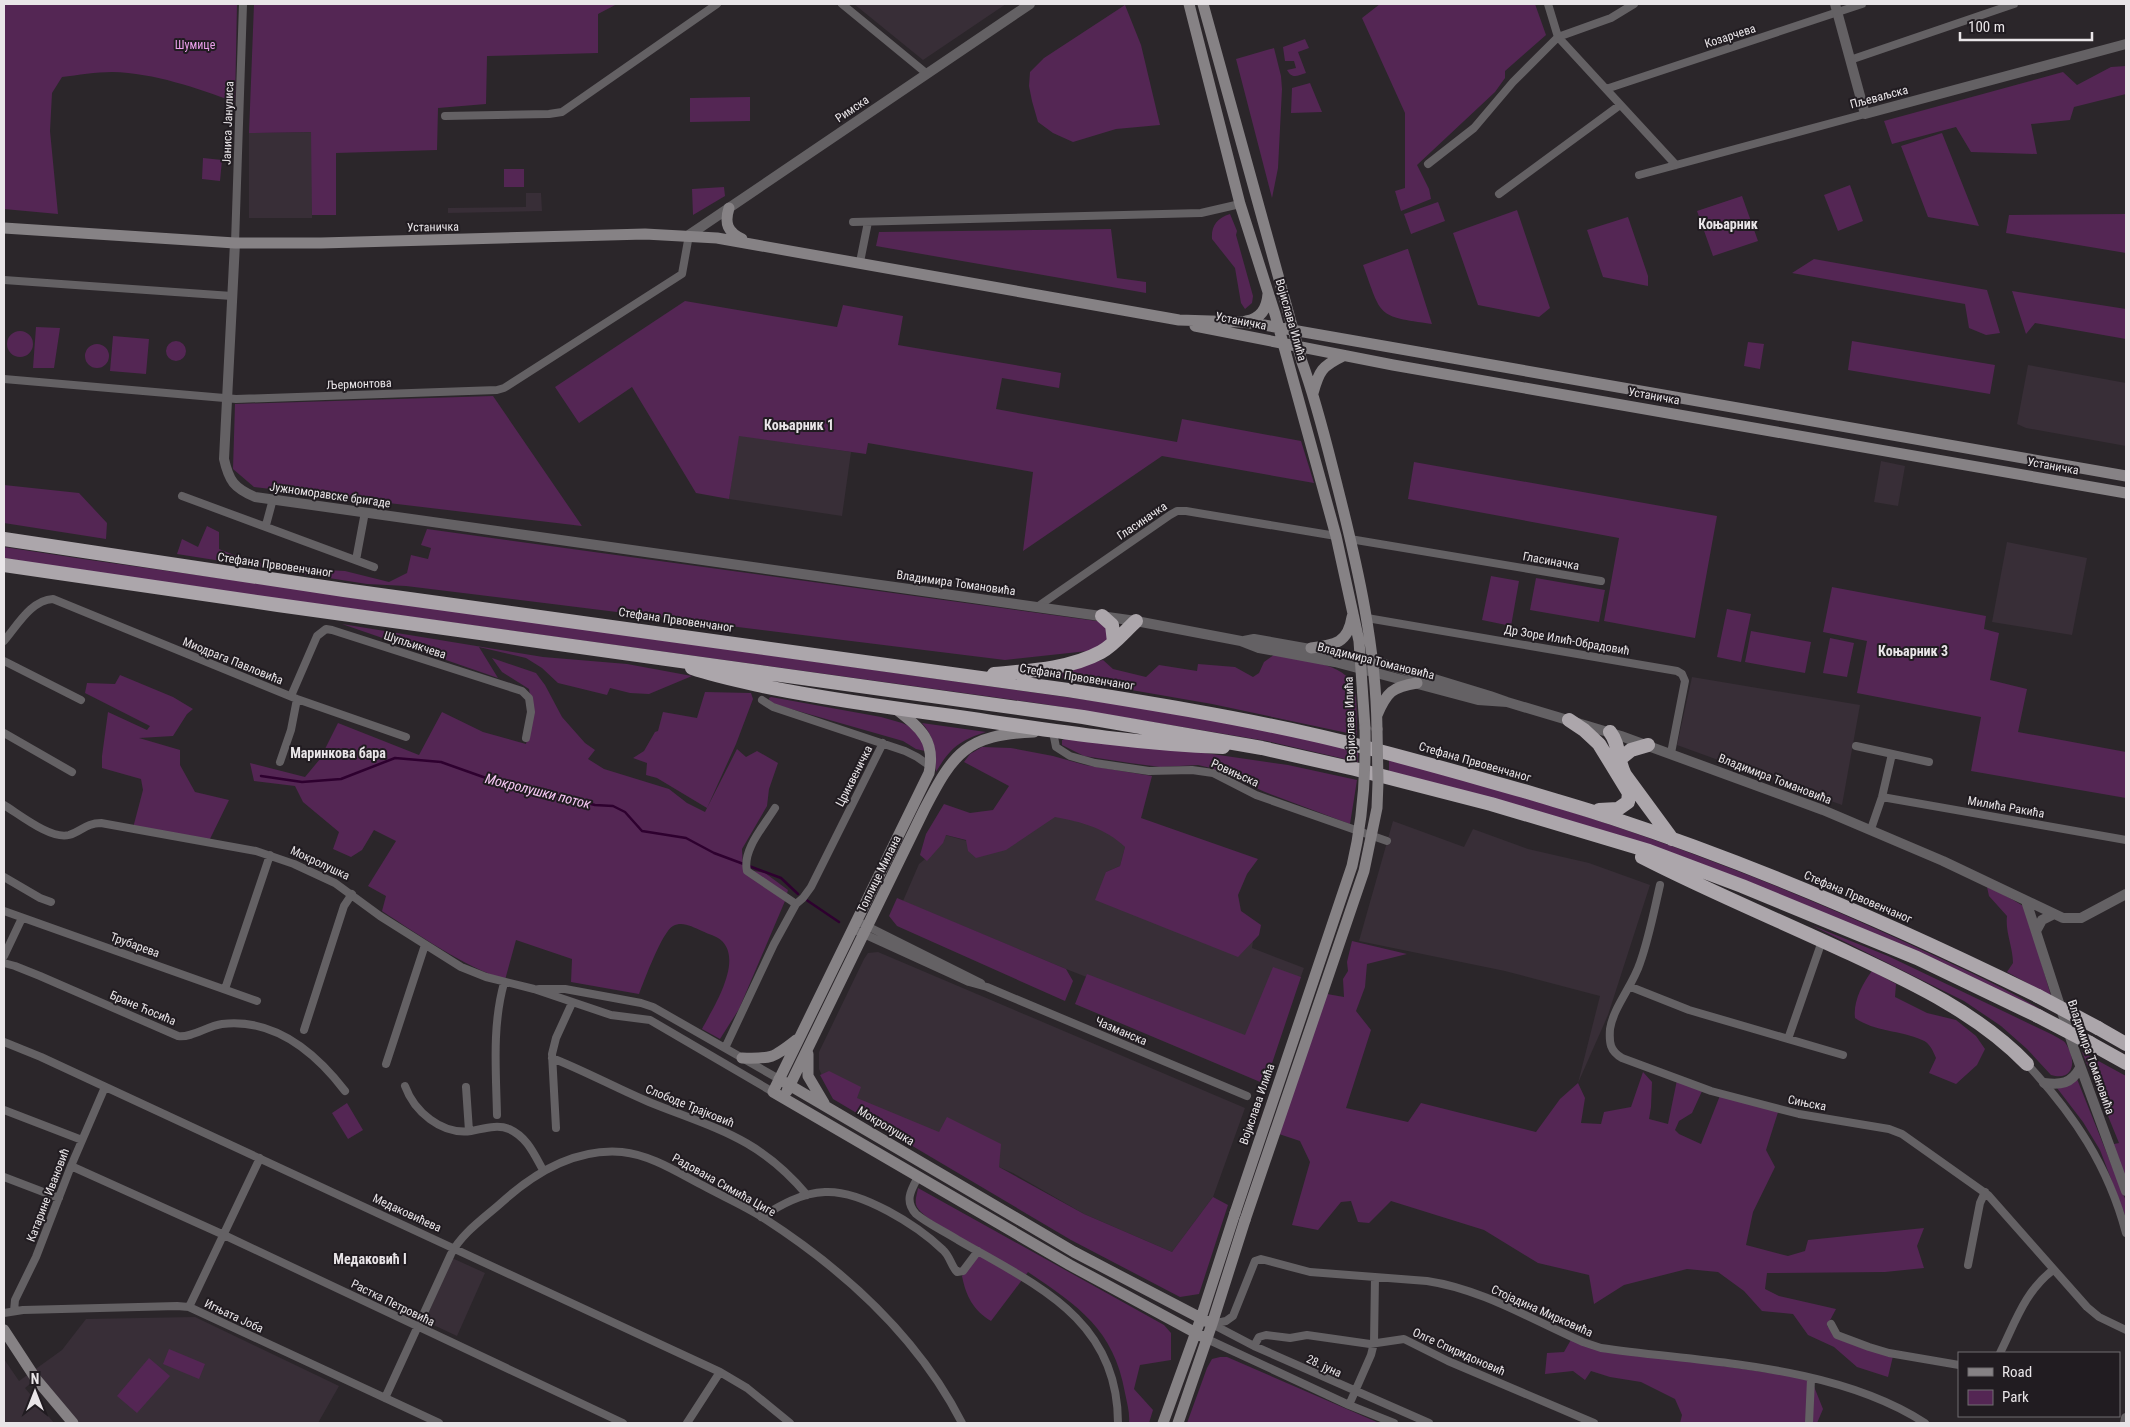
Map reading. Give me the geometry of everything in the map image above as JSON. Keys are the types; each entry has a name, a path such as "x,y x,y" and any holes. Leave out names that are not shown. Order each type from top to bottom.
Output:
{"highway":[{"name":"Стефана Првовенчаног","path":"4,539 344,590 975,677 1163,705 1305,733 1398,756 1589,811 1760,872 1862,914 2038,996 2126,1044"},
{"path":"4,566 1119,722 1262,748 1436,789 1601,836 1750,889 1916,958 2038,1016 2126,1063"},
{"path":"1102,616 1112,625 1114,642"},
{"path":"975,677 1071,662 1103,651 1136,621"},
{"path":"667,659 707,673 735,680 813,696 896,709 1054,732 1170,744 1262,748"},
{"path":"1569,720 1584,730 1599,744 1628,793 1628,802 1621,808 1589,811"},
{"path":"1610,732 1617,745 1625,775 1673,840"},
{"path":"1620,760 1635,748 1648,745"},
{"path":"1601,836 1679,875 1899,978 1964,1013 1990,1031 2027,1064"}],"main road":[{"name":"Војислава Илића","path":"1189,4 1240,204 1279,328 1367,658"},
{"name":"Војислава Илића","path":"1178,1423 1364,870 1377,808 1378,782 1367,658 1367,618 1350,539 1313,393 1298,347 1203,4"},
{"path":"729,208 726,222 730,231 748,243"},
{"name":"Устаничка","path":"4,228 235,244 645,234 688,235 860,262 1179,320 1242,322 1279,328 2126,476"},
{"path":"1242,322 1252,320 1262,313 1266,306 1268,289"},
{"name":"Устаничка","path":"1179,320 1198,327 1343,356 2126,493"},
{"path":"1313,393 1320,372 1343,356"},
{"path":"1311,648 1328,646 1341,640 1348,632 1353,610"},
{"path":"1373,724 1383,702 1392,690 1417,683"},
{"name":"Топлице Милана","path":"778,1094 790,1085 808,1049 866,931 919,808 930,766 929,746 924,735 914,723 896,709"},
{"name":"Војислава Илића","path":"1162,1423 1201,1318 1352,866 1360,829 1373,724"},
{"name":"Топлице Милана","path":"778,1094 779,1079 855,925 919,808 949,765 976,742 1006,734 1054,732"},
{"path":"742,1058 775,1056 800,1037"},
{"path":"808,1049 808,1076 824,1105"},
{"name":"Мокролушка","path":"779,1079 1050,1238 1129,1282 1212,1324"},
{"name":"Мокролушка","path":"778,1094 1070,1265 1207,1339"},
{"path":"4,1330 36,1379 74,1423"}],"street":[{"name":"Јаниса Јанулиса","path":"235,244 243,4"},
{"path":"445,116 549,114 562,112 718,4"},
{"path":"842,4 926,73"},
{"name":"Римска","path":"688,235 1030,4"},
{"path":"1548,4 1558,37 1676,165"},
{"path":"1428,164 1474,128 1513,82 1558,37 1611,18 1634,4"},
{"name":"Козарчева","path":"1606,90 1836,8 1862,4"},
{"path":"1850,60 2014,4"},
{"path":"1836,8 1865,114"},
{"name":"Пљеваљска","path":"1639,175 2126,44"},
{"path":"1499,194 1620,106"},
{"path":"853,222 1215,211 1240,204"},
{"path":"860,262 868,222"},
{"name":"Љермонтова","path":"4,379 227,398 309,397 501,389 682,274 688,235"},
{"name":"Јужноморавске бригаде","path":"235,244 224,458 227,471 234,485 243,492 273,499 667,554"},
{"path":"4,280 232,296"},
{"path":"182,496 266,525 374,567"},
{"path":"266,525 273,499"},
{"name":"Гласиначка","path":"1036,607 1177,512 1186,511 1336,536"},
{"path":"356,560 365,512"},
{"name":"Гласиначка","path":"1350,539 1601,581"},
{"name":"Владимира Томановића","path":"667,554 1136,621 1240,641 1259,648 1335,662 1478,700 1507,702"},
{"name":"Миодрага Павловића","path":"4,641 34,606 43,600 53,600 294,698 406,737"},
{"name":"Др Зоре Илић-Обрадовић","path":"1367,618 1677,671 1682,674 1685,681 1672,753"},
{"name":"Шупљикчева","path":"280,762 291,730 294,698 318,636 326,629 522,690 529,698 530,712 526,738"},
{"name":"Владимира Томановића","path":"1240,641 1254,639 1367,658 1610,732 1672,753 1871,829 1943,860 2026,902 2068,919 2081,918 2126,894"},
{"path":"4,661 81,700"},
{"name":"Цриквеничка","path":"725,1048 774,944 796,904 811,887 883,743 773,707 762,700"},
{"name":"Ровињска","path":"1054,732 1056,747 1070,756 1081,760 1148,771 1192,770 1207,772 1227,779 1256,795 1387,842"},
{"path":"4,733 72,772"},
{"path":"883,743 918,757 930,766"},
{"path":"1856,746 1929,762"},
{"path":"1871,829 1882,797 1892,754"},
{"name":"Милића Ракића","path":"1882,797 2126,840"},
{"name":"Мокролушка","path":"4,805 54,834 64,836 74,834 88,824 101,823 232,846 270,855 327,879 352,894 380,916 461,967 504,983 534,989 611,1016 650,1020 778,1094"},
{"path":"775,808 750,850 746,867 747,871 796,904"},
{"path":"225,990 270,855"},
{"path":"4,877 40,898 51,902"},
{"path":"1660,886 1640,963 1630,987 1689,1010 1843,1055"},
{"path":"304,1030 344,906 352,894"},
{"name":"Владимира Томановића","path":"2026,902 2080,1068 2126,1191"},
{"name":"Трубарева","path":"4,912 37,922 257,1001"},
{"path":"2036,930 2042,920 2054,914"},
{"path":"4,956 22,918"},
{"name":"Чазманска","path":"855,925 969,982 987,986 1247,1096"},
{"path":"1788,1039 1822,941"},
{"path":"386,1064 425,945"},
{"name":"Бране Ћосића","path":"4,963 23,969 178,1036 185,1036 212,1026 229,1024 248,1024 269,1029 301,1045 345,1090"},
{"path":"497,1115 495,1039 504,983"},
{"name":"Сињска","path":"1630,987 1612,1022 1610,1042 1614,1053 1622,1058 1703,1089 1799,1114 1897,1132 1985,1192 2087,1307 2099,1317 2126,1330"},
{"name":"Мокролушка","path":"534,989 565,989 641,1003 660,1011 779,1079"},
{"path":"556,1128 552,1058 556,1038 572,1003"},
{"name":"Медаковићева","path":"4,1042 41,1056 720,1372 747,1388 790,1423"},
{"name":"Слободе Трајковић","path":"552,1058 648,1102 740,1139 781,1166 807,1195"},
{"path":"2027,1064 2075,1121 2088,1141 2116,1201 2126,1233"},
{"path":"2044,1083 2057,1085 2067,1082 2072,1079 2080,1068"},
{"path":"405,1086 416,1106 430,1119 449,1129 469,1131 490,1127 511,1130 526,1142 543,1170"},
{"name":"Катарине Ивановић","path":"14,1311 15,1300 36,1258 71,1166 105,1087"},
{"path":"466,1087 469,1131"},
{"path":"4,1110 82,1140"},
{"name":"Радована Симића Циге","path":"385,1398 419,1328 454,1248 460,1239 504,1200 543,1170 571,1159 614,1152 637,1154 656,1161 761,1217 811,1251 848,1280 878,1308 930,1370 962,1423"},
{"path":"189,1308 260,1158"},
{"name":"Растка Петровића","path":"71,1166 224,1235 623,1423"},
{"path":"4,1177 59,1198"},
{"path":"918,1177 909,1196 910,1205 914,1212 1024,1277 1063,1305 1085,1325 1100,1346 1113,1378 1118,1423"},
{"path":"761,1217 784,1203 807,1195 836,1192 878,1206 904,1221 942,1249 957,1272 963,1271 978,1251"},
{"path":"1968,1265 1980,1203 1985,1192"},
{"name":"Стојадина Мирковића","path":"1212,1324 1226,1321 1233,1316 1255,1261 1261,1259 1310,1272 1446,1284 1489,1299 1561,1333 1601,1348 1757,1366 1812,1379 1880,1400 1911,1414 1925,1423"},
{"path":"2000,1352 2030,1292 2040,1280 2053,1270"},
{"path":"1349,1405 1371,1355 1374,1343 1375,1277"},
{"name":"Игњата Јоба","path":"4,1314 14,1311 169,1306 189,1308 439,1423"},
{"name":"28. јуна","path":"1212,1324 1254,1346 1429,1423"},
{"path":"1831,1324 1837,1335 1869,1347 1889,1353 1958,1365"},
{"name":"Олге Спиридоновић","path":"1254,1346 1259,1337 1266,1335 1290,1338 1307,1335 1374,1343 1404,1340 1448,1361 1594,1423"},
{"name":"28. јуна","path":"1207,1339 1349,1405 1394,1423"},
{"path":"687,1423 720,1372"},
{"path":"1809,1423 1812,1379"},
{"path":"2125,1423 2126,1418"}],"shaded area":[{"path":"854,4 1006,4 923,60"},
{"path":"312,132 312,218 249,218 249,133"},
{"path":"526,193 541,193 542,211 448,213 448,208 526,207"},
{"path":"2028,365 2126,383 2126,446 2026,428 2017,424"},
{"path":"738,435 851,452 842,516 729,499"},
{"path":"1881,461 1905,466 1898,506 1874,502"},
{"path":"2007,542 2087,558 2072,635 1992,622"},
{"path":"1692,677 1860,705 1842,805 1677,745"},
{"path":"1061,809 1108,826 1125,847 1120,866 1106,872 1253,941 1252,948 1304,968 1274,1050 1066,969 903,901 919,864 930,855 945,835 967,841"},
{"path":"1393,821 1464,847 1473,829 1528,849 1589,863 1650,885 1608,1015 1578,1083 1600,996 1505,971 1359,941"},
{"path":"878,952 1245,1108 1213,1197 1172,1252 1084,1214 1013,1173 832,1096 819,1069 819,1052 864,959 868,953"},
{"path":"452,1258 485,1273 457,1336 425,1321"},
{"path":"195,1317 339,1386 318,1423 77,1423 37,1378 25,1388 54,1423 4,1423 4,1359 19,1381 62,1350 86,1319"}],"green space":[{"name":"Шумице","path":"4,4 237,4 235,102 160,78 144,75 106,72 62,77 52,93 50,131 58,214 4,209"},
{"path":"254,4 617,4 598,14 598,53 487,56 486,104 438,108 437,150 336,153 336,215 312,215 311,132 249,133"},
{"path":"1380,4 1535,4 1546,35 1505,71 1505,78 1495,92 1417,165 1429,189 1431,199 1401,211 1395,191 1405,188 1405,113 1362,18"},
{"path":"1125,5 1141,45 1160,125 1116,129 1073,142 1053,133 1038,122 1029,86 1030,72 1044,58"},
{"path":"1305,39 1309,48 1298,52 1306,73 1293,76 1287,70 1296,68 1294,61 1285,61 1283,47"},
{"path":"1274,48 1281,76 1282,89 1278,168 1272,198 1236,59"},
{"path":"2126,66 2126,94 2074,107 2070,120 2031,124 2037,154 1971,152 1956,127 1892,144 1884,121 2063,72 2077,85 2111,67"},
{"path":"1310,83 1322,112 1291,113 1292,88"},
{"path":"750,97 750,121 690,122 690,98"},
{"path":"1942,133 1979,226 1928,217 1901,146"},
{"path":"203,158 222,160 220,181 202,179"},
{"path":"504,169 524,169 524,187 504,187"},
{"path":"1850,185 1863,221 1838,231 1824,195"},
{"path":"724,187 725,196 693,215 692,189"},
{"path":"1742,196 1758,241 1713,256 1697,211"},
{"path":"1438,202 1445,221 1411,234 1404,214"},
{"path":"1517,210 1550,308 1539,317 1478,305 1453,233"},
{"path":"1230,214 1237,231 1236,235 1253,296 1252,303 1245,309 1241,303 1235,268 1212,239 1216,223"},
{"path":"2126,214 2126,253 2006,233 2009,215"},
{"path":"1628,217 1648,276 1648,286 1603,277 1587,230"},
{"path":"1111,229 1117,278 1146,282 1146,293 876,246 879,232"},
{"path":"1408,249 1432,324 1400,319 1384,311 1378,304 1363,265"},
{"path":"1814,259 1987,290 2000,333 1986,335 1969,328 1965,304 1792,273"},
{"path":"2012,291 2126,309 2126,339 2035,323 2026,334"},
{"path":"685,301 837,327 843,305 903,316 898,345 1061,373 1059,388 1002,378 996,409 1177,442 1182,419 1301,441 1314,483 1162,456 1023,551 1033,472 868,443 866,454 739,436 729,499 696,493 632,387 579,423 555,387"},
{"path":"36,327 60,328 54,368 33,368"},
{"path":"20,331 29,335 33,344 29,353 20,357 11,353 7,344 11,335"},
{"path":"113,336 149,339 146,374 110,371"},
{"path":"176,341 183,344 186,351 183,358 176,361 169,358 166,351 169,344"},
{"path":"1852,341 1995,365 1990,394 1848,370"},
{"path":"1748,342 1764,344 1760,369 1744,366"},
{"path":"97,344 106,347 109,356 106,365 97,368 88,365 85,356 88,347"},
{"path":"493,396 582,526 254,487 233,469 235,404"},
{"path":"1414,462 1717,516 1695,638 1604,621 1619,538 1408,499"},
{"path":"4,485 79,493 107,523 106,539 4,523"},
{"path":"207,526 219,532 219,549 249,561 306,569 345,571 389,582 407,573 411,555 428,559 431,548 421,545 427,529 1104,622 1109,641 1097,650 1005,660 406,586 367,584 177,554 182,539 198,547"},
{"path":"4,547 1152,709 1281,733 1358,751 1358,762 1267,741 1043,704 86,572 4,558"},
{"path":"1491,576 1519,581 1511,626 1482,620"},
{"path":"1536,578 1605,590 1599,622 1530,610"},
{"path":"1832,587 1986,616 1984,629 1999,633 1990,680 2027,689 2018,732 2126,752 2126,798 1971,771 1981,717 1857,693 1867,641 1823,632"},
{"path":"1727,609 1751,614 1741,662 1717,657"},
{"path":"342,624 543,657 627,664 692,676 649,694 630,693 610,688 607,695 558,683 542,668 526,658 479,647 498,678"},
{"path":"1751,631 1811,642 1805,673 1745,662"},
{"path":"1830,638 1854,643 1847,677 1823,673"},
{"path":"1275,654 1308,660 1332,668 1350,680 1356,699 1357,735 1212,704 1039,674 1103,660 1113,669 1146,677 1159,665 1197,671 1198,664 1235,667 1253,677 1259,673 1264,662"},
{"path":"492,658 536,673 545,685 562,717 585,743 595,750 588,759 604,769 669,789 687,803 705,812 737,749 746,757 757,751 778,763 769,789 767,806 742,849 743,869 765,873 788,890 739,1009 720,1039 702,1029 719,997 728,973 728,950 718,938 688,925 680,924 673,926 659,947 639,994 571,982 572,959 516,940 505,980 488,974 457,958 382,911 386,896 368,886 396,841 374,830 362,850 351,857 333,849 339,832 303,802 295,786 254,781 250,763 305,777 320,759 338,723 419,755 442,712 483,732 526,744 533,710 529,689 502,672"},
{"path":"120,675 173,697 193,709 187,714 173,736 139,738 180,750 180,765 195,792 229,800 209,841 133,828 143,790 141,779 102,768 108,712 147,730 150,726 85,693 87,683 115,684"},
{"path":"705,692 751,693 753,699 736,744 707,808 657,778 646,775 647,763 633,758 644,751 655,732 658,731 663,712 697,718"},
{"path":"769,698 881,717 902,723 911,727 924,743 925,751 916,749 903,741 770,703"},
{"path":"922,723 986,732 969,738 956,746 936,772 935,752 932,741"},
{"path":"1062,740 1205,753 1288,765 1357,780 1350,824 1265,792 1211,768 1198,765 1160,767 1084,756 1062,745"},
{"path":"982,747 1011,748 1053,756 1085,765 1152,776 1141,818 1258,859 1247,874 1238,895 1241,911 1261,925 1259,935 1238,957 1095,900 1106,872 1120,866 1125,847 1101,830 1065,819 1055,817 1006,850 976,858 968,851 966,840 946,835 943,843 927,861 920,855 926,834 944,804 970,813 993,810 1009,786 964,762 970,754"},
{"path":"1389,758 1603,822 1735,870 1822,905 1945,961 2003,988 2058,1020 1841,922 1389,771"},
{"path":"1987,887 2025,907 2051,996 2007,972 2013,963 2007,928 2007,916 1989,896"},
{"path":"897,898 1066,969 1073,981 1065,1001 897,926 889,916"},
{"path":"1811,925 1888,956 2064,1041 2072,1057 2069,1072 2059,1076 2051,1075 2027,1049 2001,1026 1964,1001"},
{"path":"1352,941 1407,954 1367,964 1365,987 1356,1011 1371,1030 1346,1108 1408,1122 1421,1103 1536,1132 1560,1099 1578,1083 1585,1098 1581,1123 1601,1124 1604,1112 1631,1107 1643,1072 1652,1082 1649,1119 1668,1124 1677,1080 1703,1089 1692,1113 1679,1121 1675,1130 1679,1134 1701,1144 1721,1093 1779,1109 1766,1150 1775,1167 1753,1212 1746,1245 1788,1256 1805,1251 1808,1240 1924,1228 1917,1246 1924,1268 1885,1272 1767,1273 1765,1289 1779,1296 1836,1309 1827,1326 1837,1335 1893,1356 1888,1377 1857,1367 1834,1347 1808,1335 1793,1314 1762,1311 1744,1291 1718,1272 1687,1269 1624,1285 1594,1304 1589,1275 1538,1263 1484,1230 1391,1201 1369,1223 1358,1222 1351,1201 1341,1202 1318,1230 1292,1225 1310,1162 1300,1141 1279,1134 1327,994 1344,997 1343,979 1348,971 1347,962"},
{"path":"1273,967 1301,977 1265,1084 1075,1004 1087,974 1245,1035"},
{"path":"1872,971 1896,984 1895,997 1927,1013 1956,1020 1976,1036 1985,1049 1977,1065 1956,1084 1929,1073 1936,1058 1925,1041 1871,1026 1855,1018 1855,1006 1859,993"},
{"path":"2082,1052 2126,1076 2126,1185 2109,1145 2119,1143"},
{"path":"829,1071 861,1087 857,1098 939,1132 947,1117 1001,1144 999,1167 1084,1214 1172,1252 1213,1197 1228,1205 1199,1294 1180,1297 1071,1240 833,1099 820,1075"},
{"path":"2077,1079 2126,1201 2126,1218 2100,1150 2083,1122 2057,1088"},
{"path":"347,1103 363,1130 348,1139 332,1113"},
{"path":"918,1188 1164,1325 1171,1333 1171,1360 1140,1365 1134,1389 1153,1410 1149,1423 1129,1423 1128,1408 1120,1371 1103,1336 1091,1321 1063,1296 1028,1272 991,1321 979,1312 968,1296 962,1276 982,1250 937,1224 921,1212 916,1202"},
{"path":"1572,1338 1601,1348 1811,1379 1823,1409 1817,1423 1680,1423 1682,1415 1675,1399 1641,1382 1610,1377 1591,1371 1585,1380 1573,1371 1545,1374 1547,1353 1564,1352"},
{"path":"169,1349 205,1364 199,1379 163,1364"},
{"path":"1227,1357 1379,1423 1187,1423 1207,1368 1212,1359"},
{"path":"149,1358 170,1376 137,1413 117,1396"}],"waterway":[{"name":"Мокролушки поток","path":"261,776 302,782 341,779 395,758 441,762 486,778 595,805 613,806 625,812 642,831 686,838 714,853 781,878 798,894"},
{"name":"Мокролушки поток","path":"805,899 839,922"}],"district":[{"name":"Коњарник","path":"1728,224"},
{"name":"Коњарник 1","path":"799,425"},
{"name":"Коњарник 3","path":"1913,651"},
{"name":"Маринкова бара","path":"338,753"},
{"name":"Медаковић I","path":"370,1259"}]}
